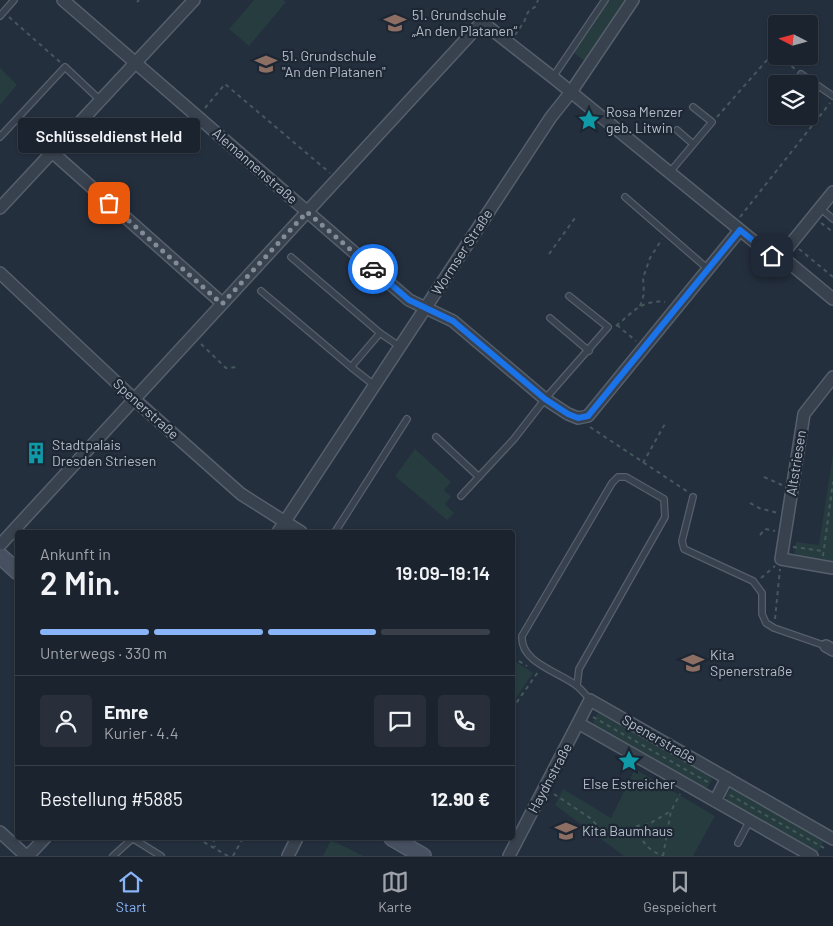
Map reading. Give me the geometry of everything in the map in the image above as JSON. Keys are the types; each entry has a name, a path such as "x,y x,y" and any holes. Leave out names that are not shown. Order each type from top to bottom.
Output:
{"street":[{"name":"Alemannenstraße","path":"63,0 409,300 453,321 545,399"},
{"path":"1,206 194,0"},
{"name":"Wormser Straße","path":"281,528 551,117 571,92 633,0"},
{"path":"0,545 482,22 772,256 781,256 833,299"},
{"path":"52,152 222,304"},
{"path":"781,256 833,192"},
{"path":"545,399 568,414 578,418 588,416 708,269 737,227"},
{"name":"Spenerstraße","path":"0,273 134,399 281,528"},
{"name":"Altstriesen","path":"782,559 787,515 804,414 833,377"},
{"path":"0,556 15,569"},
{"path":"782,559 833,568"},
{"name":"Spenerstraße","path":"590,700 833,838"},
{"name":"Haydnstraße","path":"509,856 590,700"},
{"name":"Spenerstraße","path":"578,724 812,856"},
{"path":"715,801 727,778"},
{"path":"0,832 27,856 43,840"},
{"path":"288,856 296,840"},
{"path":"395,840 423,856"}],"lane":[{"path":"2,14 14,0"},
{"path":"552,77 605,0"},
{"path":"0,137 65,68 100,100"},
{"path":"801,74 833,96"},
{"path":"670,172 712,122 693,108"},
{"path":"676,130 693,144"},
{"path":"624,197 708,269"},
{"path":"817,212 833,220"},
{"path":"291,257 380,333 400,346"},
{"path":"261,291 374,385"},
{"path":"461,496 514,439 545,399 608,328 569,296"},
{"path":"550,318 589,351"},
{"path":"351,367 380,333"},
{"path":"336,530 407,419"},
{"path":"436,437 479,477"},
{"path":"577,686 579,669 665,517 664,499 626,477 618,478 612,482 522,636 521,643 528,656 577,686 590,700"},
{"path":"693,497 682,541 684,549 753,581 762,593 762,614 766,623 774,628 829,648"},
{"path":"738,843 750,820"},
{"path":"113,856 130,840"},
{"path":"135,840 161,856"}],"path":[{"path":"522,25 528,12 536,6 538,0"},
{"path":"2,14 65,68"},
{"path":"712,122 768,59"},
{"path":"790,65 801,74"},
{"path":"198,116 225,84 337,179"},
{"path":"737,227 833,100"},
{"path":"817,212 833,232"},
{"path":"548,254 575,218"},
{"path":"640,306 644,294 643,278 666,233"},
{"path":"811,258 833,277"},
{"path":"608,328 617,325 631,311 640,306 658,301 669,303 676,308"},
{"path":"617,325 644,348"},
{"path":"192,336 226,368 239,367"},
{"path":"643,463 666,422"},
{"path":"588,426 643,463 682,486"},
{"path":"764,477 774,482"},
{"path":"821,566 833,482"},
{"path":"750,503 759,508 787,515"},
{"path":"760,535 765,529 785,532"},
{"path":"783,546 823,551"},
{"path":"753,581 770,572 782,559"},
{"path":"774,628 782,559"},
{"path":"515,705 538,672"},
{"path":"584,712 824,848"},
{"path":"636,826 643,843 650,850 663,856 671,810 685,784"},
{"path":"544,788 590,818 606,832 616,834 636,826 649,824 671,810"},
{"path":"650,818 653,822"},
{"path":"200,840 228,856"},
{"path":"213,840 216,849"},
{"path":"233,856 242,840"}],"green space":[{"path":"254,0 283,0 286,2 249,46 229,29"},
{"path":"609,0 627,0 586,62 574,53"},
{"path":"0,68 17,85 0,105"},
{"path":"415,449 451,482 444,490 451,497 445,504 454,513 447,520 395,476"},
{"path":"833,454 833,562 801,557 794,553 796,542 819,545"},
{"path":"515,661 533,673 515,699"},
{"path":"598,713 710,776 712,780 708,787 704,788 594,725 593,721"},
{"path":"635,769 715,816 693,856 624,856 555,805 563,789 611,818"},
{"path":"731,788 824,840 818,852 727,801 726,796"},
{"path":"331,840 363,856 323,856"}],"way so far":[{"path":"109,203 222,304 307,212 373,269"}],"place":[{"name":"51. Grundschule „An den Platanen“","path":"395,23"},
{"name":"51. Grundschule \"An den Platanen\"","path":"266,64"},
{"name":"Rosa Menzer geb. Litwin","path":"589,120"},
{"name":"Schlüsseldienst Held","path":"109,203"},
{"name":"Stadtpalais Dresden Striesen","path":"36,453"},
{"name":"Kita Spenerstraße","path":"693,663"},
{"name":"Else Estreicher","path":"629,761"},
{"name":"Kita Baumhaus","path":"566,831"}],"route":[{"path":"373,269 409,300 453,321 545,399 568,414 578,418 588,416 740,230 772,256"}]}
